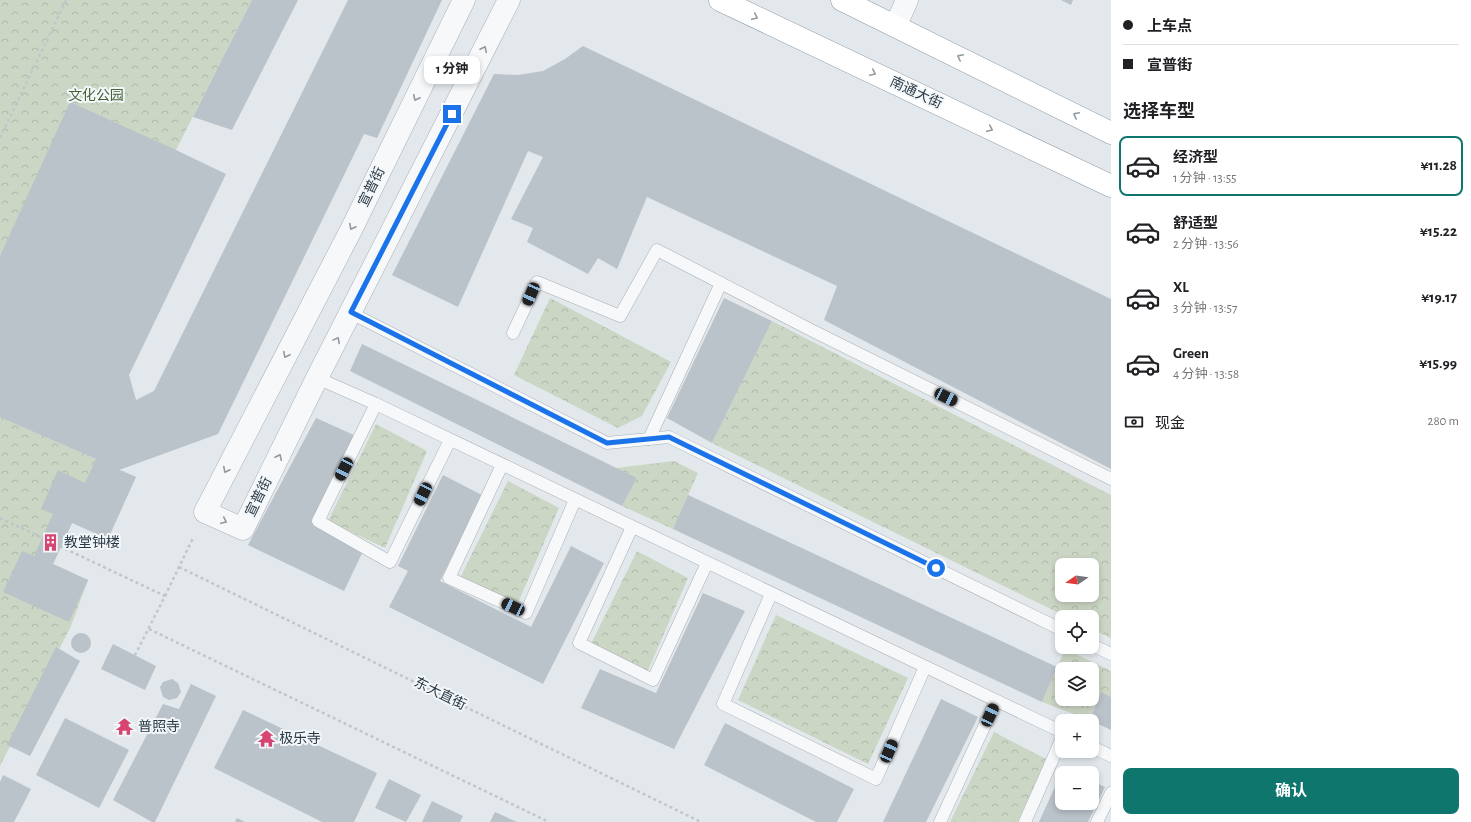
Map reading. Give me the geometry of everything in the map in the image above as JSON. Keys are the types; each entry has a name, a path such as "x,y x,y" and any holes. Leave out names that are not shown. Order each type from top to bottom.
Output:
{"highway":[{"name":"南通大街","path":"720,0 1111,186"},
{"path":"842,0 896,25 1111,133"}],"street":[{"name":"宣普街","path":"464,0 352,228 205,512 243,529 317,378 509,0"},
{"path":"896,25 907,0"}],"lane":[{"path":"513,333 536,282 620,316 657,250 809,329 1111,479"},
{"path":"648,439 720,283"},
{"path":"351,312 607,443 669,437 1055,627"},
{"path":"317,378 376,404 1055,729"},
{"path":"376,404 318,521 390,562 450,440"},
{"path":"502,465 449,578 526,613 575,500"},
{"path":"632,527 579,643 653,680 707,563"},
{"path":"771,594 723,704 876,779 925,667"},
{"path":"1099,648 1111,654"},
{"path":"940,822 996,701"},
{"path":"1099,750 1111,756"},
{"path":"1025,822 1055,754"},
{"path":"1097,822 1111,793"}],"path":[{"path":"0,138 66,0"},
{"path":"0,518 165,596"},
{"path":"135,655 193,538"},
{"name":"东大直街","path":"179,567 701,822"},
{"path":"149,629 550,822"}],"green space":[{"name":"文化公园","path":"0,0 252,0 176,150 47,437 136,477 72,523 53,564 88,580 71,626 0,766"},
{"path":"550,298 671,362 642,416 618,428 514,375"},
{"path":"772,321 1111,495 1111,638 1099,632 1099,610 1055,611 712,443"},
{"path":"376,424 427,451 385,548 328,521"},
{"path":"674,461 698,473 673,529 622,506 637,478 616,468"},
{"path":"508,481 559,508 517,605 460,578"},
{"path":"637,551 688,578 646,675 589,648"},
{"path":"776,615 908,678 868,764 738,700"},
{"path":"1063,654 1075,654 1092,662 1059,662"},
{"path":"1099,665 1111,671 1111,697 1101,692 1099,697"},
{"path":"1055,672 1055,706 1096,706 1092,714 1074,714 1042,702"},
{"path":"994,732 1046,759 1018,822 950,822"}],"building":[{"path":"252,0 298,0 232,130 193,117"},
{"path":"348,0 442,0 377,138 364,134 218,434 119,470 136,477 108,539 72,523 53,564 88,580 69,622 3,592 22,551 34,556 53,514 41,509 58,470 85,483 96,459 0,417 0,256 70,102 226,174 129,375 136,400 154,391"},
{"path":"1061,0 1073,0 1071,5"},
{"path":"583,46 1111,299 1111,469 824,320 837,286 647,197 617,269 598,258 588,274 527,242 533,228 511,219 543,157 528,151 458,307 392,275 494,74 518,75 543,71 565,59"},
{"path":"724,298 772,321 712,443 667,418"},
{"path":"362,344 637,478 622,506 350,371"},
{"path":"316,418 356,436 311,522 364,549 344,591 248,545"},
{"path":"443,475 482,495 440,581 531,627 571,546 604,563 543,684 389,607 408,571 398,566"},
{"path":"688,495 1055,666 1055,672 1042,702 673,529"},
{"path":"703,593 745,611 674,749 581,708 600,669 656,693"},
{"path":"81,633 88,636 91,643 88,650 81,653 74,650 71,643 74,636"},
{"path":"113,644 156,666 145,690 101,669"},
{"path":"56,647 80,661 30,756 7,745"},
{"path":"172,679 178,683 181,692 177,698 169,700 163,697 160,687 163,682"},
{"path":"191,684 216,696 155,822 152,822 113,800 163,704 179,709"},
{"path":"1101,692 1111,697 1111,730 1099,724 1099,714 1092,714 1096,706 1099,706 1099,697"},
{"path":"941,699 978,717 926,822 883,822"},
{"path":"243,710 377,773 354,822 322,822 214,768"},
{"path":"65,718 129,750 99,808 36,775"},
{"path":"725,723 854,789 837,822 816,822 704,765"},
{"path":"3,775 31,789 14,822 0,822 0,782"},
{"path":"389,779 421,795 406,822 375,808"},
{"path":"1099,784 1105,787 1099,799"},
{"path":"1055,787 1055,810 1094,810 1088,822 1039,822"},
{"path":"432,801 463,816 460,822 422,822"},
{"path":"495,812 517,822 490,822"},
{"path":"237,818 245,822 235,822"}],"place":[{"name":"教堂钟楼","path":"51,543"},
{"name":"普照寺","path":"125,727"},
{"name":"极乐寺","path":"266,739"}],"route":[{"path":"452,114 351,312 607,443 669,437 936,568"}]}
